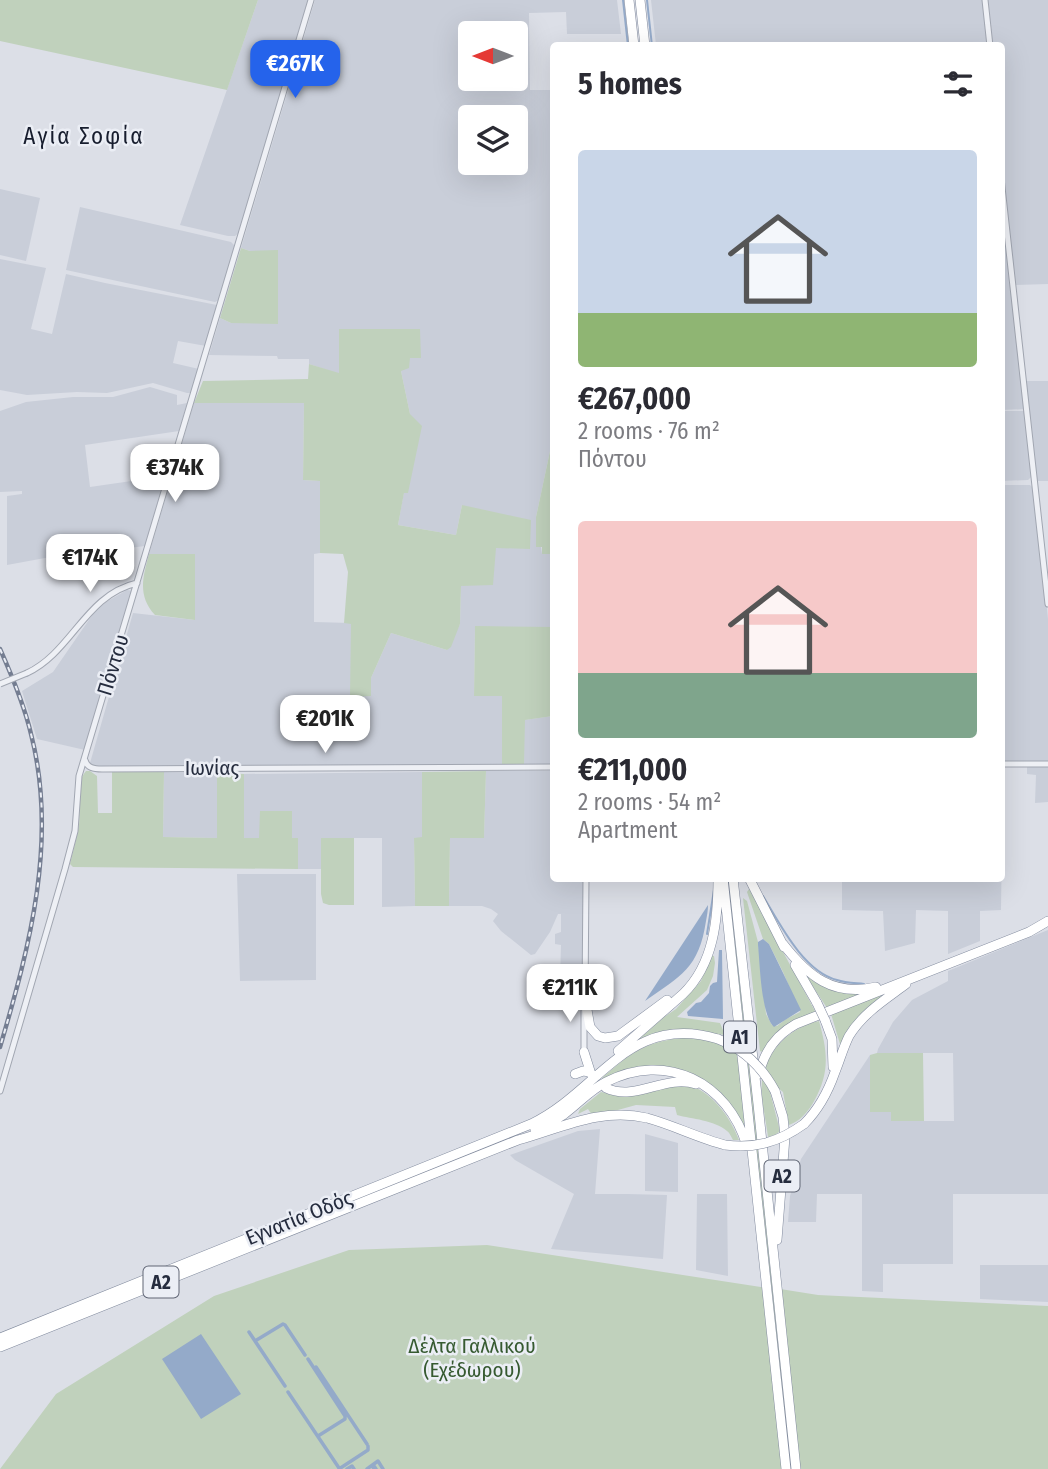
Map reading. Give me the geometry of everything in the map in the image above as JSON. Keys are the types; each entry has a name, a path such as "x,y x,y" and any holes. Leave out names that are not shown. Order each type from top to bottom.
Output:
{"highway":[{"path":"629,0 634,42"},
{"path":"640,0 645,42"},
{"path":"590,1076 684,994 697,979 707,960 713,938 720,882"},
{"name":"Α1","path":"720,882 786,1469"},
{"name":"Α1","path":"733,882 796,1469"},
{"path":"751,882 825,1020 833,1051 830,1083"},
{"path":"758,1104 758,1076 762,1061 774,1042 796,1024 1029,932 1048,919"},
{"path":"783,944 798,964 821,981 838,987 864,990 890,983 1048,919"},
{"path":"518,1140 585,1118 623,1115 648,1118 725,1145 745,1147 764,1144 788,1135 804,1124 823,1100 845,1045 864,1017 906,984 930,972"},
{"path":"585,998 592,1031 598,1036 610,1038 618,1036 697,979"},
{"name":"Α2","path":"590,1076 632,1047 655,1037 673,1034 691,1033 718,1039 751,1059 775,1091 783,1118 785,1137 775,1263"},
{"path":"584,1052 590,1076"},
{"name":"Α2","path":"518,1140 564,1115 597,1086 627,1073 642,1070 673,1071 695,1079 711,1090 732,1113 748,1151 757,1195"},
{"path":"575,1074 583,1071 590,1076"},
{"name":"Εγνατία Οδός","path":"0,1338 531,1124 559,1108 590,1076"},
{"path":"606,1087 618,1092 632,1092 683,1081 711,1090"},
{"name":"Εγνατία Οδός","path":"0,1347 518,1140"}],"street":[{"name":"Πόντου","path":"0,1091 77,823 77,783 311,0"},
{"path":"985,0 990,42"},
{"path":"1005,214 1048,604"},
{"path":"0,684 27,673 50,658 100,602 137,583"},
{"name":"Ιωνίας","path":"85,760 90,767 102,769 550,766"},
{"path":"1005,764 1048,764"},
{"path":"584,1052 586,882"}],"shaded area":[{"path":"258,0 308,0 239,233 228,236 180,225"},
{"path":"315,0 617,0 621,34 567,34 566,12 529,13 530,90 550,90 550,451 536,517 542,554 550,554 550,627 475,627 474,696 503,696 502,765 91,766 133,613 195,620 195,554 149,554 194,403 304,403 303,480 320,481 320,553 314,554 314,622 351,623 370,696 371,678 391,633 447,650 460,624 461,585 496,548 530,548 462,505 456,535 398,525 404,492 408,492 410,414 401,371 345,329 339,329 339,374 309,364 309,359 209,355 220,318 231,323 250,251 241,248"},
{"path":"651,0 1048,0 1048,284 1014,285 1028,409 1005,410 1005,207 1008,228 1005,199 1005,42 656,42"},
{"path":"0,189 40,198 26,261 0,255"},
{"path":"80,207 231,242 235,246 219,300 215,302 66,270"},
{"path":"0,259 46,268 31,329 52,334 66,274 217,305 206,346 178,341 173,363 199,369 191,393 153,383 107,393 27,395 0,390"},
{"path":"1026,381 1048,381 1048,481 1036,481"},
{"path":"150,387 177,395 177,405 187,403 179,431 85,445 90,487 166,476 145,546 7,565 7,496 22,494 22,491 0,492 0,411 26,402 73,397 113,397"},
{"path":"1005,411 1025,411 1033,475 1028,480 1005,481"},
{"path":"1005,485 1030,485 1034,489 1048,619 1048,763 1005,763"},
{"path":"127,590 133,591 85,750 37,739 22,691 53,672 93,614 106,602"},
{"path":"550,716 550,765 524,765 524,720"},
{"path":"1027,766 1048,766 1048,802 1035,803 1036,775 1027,774"},
{"path":"486,771 550,771 550,882 584,882 583,979 560,980 561,945 555,944 555,934 561,932 561,914 558,914 535,954 531,955 501,931 493,921 498,914 491,909 482,906 449,906 450,838 484,837"},
{"path":"164,772 217,773 217,838 163,837"},
{"path":"422,772 422,838 414,839 415,906 382,907 382,838 321,838 321,869 298,869 297,838 244,838 244,774"},
{"path":"237,874 316,874 316,980 240,981"},
{"path":"842,882 1001,882 1001,910 980,911 980,941 948,954 948,911 916,910 915,943 885,951 883,911 842,910"},
{"path":"1048,930 1048,1194 953,1194 953,1264 883,1264 883,1292 862,1291 862,1194 817,1194 816,1222 788,1222 790,1196 801,1159 870,1055 870,1112 891,1112 892,1121 954,1121 953,1053 877,1053 878,1049 893,1022 912,1000 948,981 948,971"},
{"path":"600,1129 595,1194 667,1195 663,1259 551,1249 574,1194 510,1155 578,1131"},
{"path":"645,1134 678,1143 678,1192 645,1191"},
{"path":"697,1194 727,1194 728,1276 696,1270"},
{"path":"980,1265 1048,1265 1048,1302 980,1299"}],"green space":[{"path":"0,0 258,0 227,90 0,41"},
{"path":"241,248 250,251 278,250 278,324 231,323 220,318"},
{"path":"339,329 420,329 421,358 410,358 409,368 401,371 410,414 422,426 408,493 404,493 398,525 456,535 462,505 531,520 530,549 496,548 493,585 461,586 460,624 451,647 447,650 391,633 371,678 371,696 350,697 351,624 344,623 348,572 343,554 320,553 320,481 303,480 304,403 194,403 203,381 308,379 309,364 339,373"},
{"path":"550,451 550,554 542,554 542,547 536,547 536,517"},
{"path":"149,554 195,554 195,620 155,615 149,608 143,586"},
{"path":"475,626 550,627 550,716 525,720 524,765 502,765 502,696 474,696"},
{"path":"86,771 97,776 98,813 112,813 112,772 164,772 163,837 217,838 217,773 244,774 244,838 259,838 260,811 292,811 292,838 298,838 298,869 73,867 70,864 79,825 79,790"},
{"path":"486,771 484,838 450,838 449,906 415,906 414,838 422,837 422,772"},
{"path":"321,838 354,838 354,905 323,903"},
{"name":"Δέλτα Γαλλικού (Εχέδωρου)","path":"726,882 730,882 774,1288 818,1295 1048,1306 1048,1469 0,1469 56,1394 214,1296 349,1250 487,1245 768,1288"},
{"path":"749,889 815,1011 815,1014 764,1053 760,1051 743,898 747,901 758,942 766,1014 772,1025 777,1026 800,1012 769,944 763,939 747,892"},
{"path":"711,956 714,956 715,963 707,990 677,1017 720,1023 725,1035 690,1031 639,1042 638,1040 676,1009 701,981"},
{"path":"804,973 863,993 827,1008"},
{"path":"889,990 841,1043 840,1044 831,1014"},
{"path":"819,1021 826,1063 819,1092 806,1113 789,1125 783,1092 778,1088 770,1092 780,1131 768,1137 762,1102 764,1070 781,1042 798,1029"},
{"path":"688,1037 717,1042 738,1052 749,1138 729,1103 720,1093 686,1072 667,1069 602,1078 641,1049"},
{"path":"923,1053 924,1121 891,1121 891,1112 870,1112 870,1055"},
{"path":"674,1085 693,1087 710,1097 728,1118 739,1140 733,1140 728,1132 716,1124 677,1115 675,1107 636,1105 607,1113 592,1115 588,1109 578,1114 580,1109 601,1092 624,1097"}],"water":[{"path":"708,905 703,937 693,960 678,977 645,1001"},
{"path":"763,939 769,944 801,1010 774,1027 766,1012 762,989 758,942"},
{"path":"719,950 722,950 723,1019 688,1016 687,1012 701,1002 709,993 710,986 717,982"},
{"path":"201,1334 241,1394 201,1419 162,1359"}],"waterway":[{"path":"623,0 628,42"},
{"path":"647,0 652,42"},
{"path":"707,934 714,890"},
{"path":"763,896 785,933 813,967 837,980 864,984"},
{"path":"255,1341 283,1324 305,1355"},
{"path":"249,1332 285,1386"},
{"path":"308,1359 345,1416 345,1419 318,1436"},
{"path":"316,1367 367,1444"},
{"path":"288,1392 339,1468"},
{"path":"339,1469 368,1450 368,1446"},
{"path":"367,1469 378,1461 383,1469"},
{"path":"347,1469 352,1466 354,1469"},
{"path":"374,1469 374,1466 376,1469"}],"railway":[{"path":"0,649 31,734 39,773 42,813 37,892 21,970 0,1047"}],"district":[{"name":"Αγία Σοφία","path":"84,136"}]}
